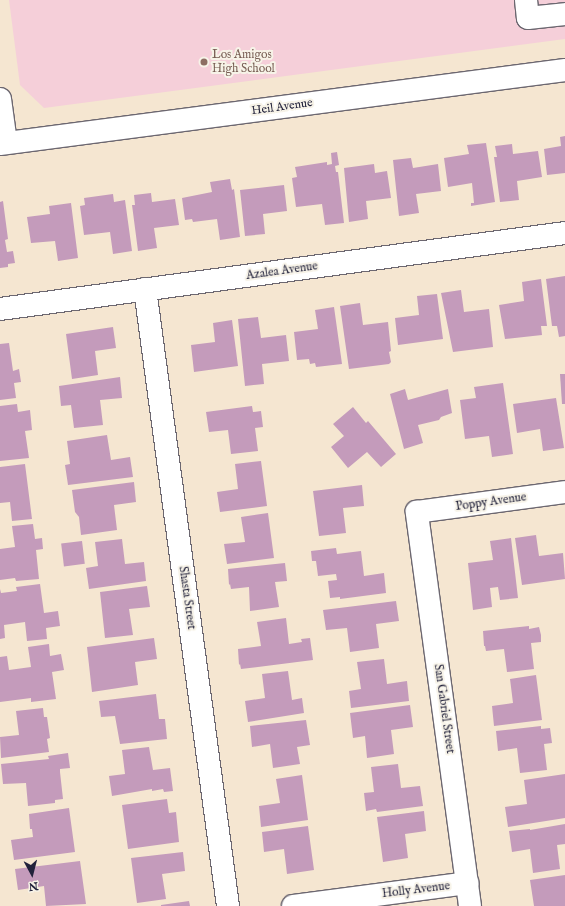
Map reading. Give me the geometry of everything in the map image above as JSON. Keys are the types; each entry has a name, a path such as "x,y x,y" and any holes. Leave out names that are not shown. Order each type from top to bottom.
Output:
{"street":[{"path":"526,0 528,18 565,14"},
{"name":"Heil Avenue","path":"3,144 565,70"},
{"path":"0,100 3,144"},
{"name":"Azalea Avenue","path":"0,309 565,233"},
{"name":"Shasta Street","path":"145,289 228,906"},
{"name":"Poppy Avenue","path":"417,512 565,492"},
{"name":"San Gabriel Street","path":"417,512 470,906"},
{"name":"Holly Avenue","path":"293,906 467,883"}],"shaded area":[{"name":"Los Amigos High School","path":"9,0 565,0 565,39 44,108 20,85"}],"building":[{"path":"565,136 565,173 547,175 544,149 561,146 560,137"},
{"path":"486,143 495,202 471,206 471,203 474,203 472,183 448,187 444,158 469,154 467,145"},
{"path":"512,144 513,154 538,151 542,177 517,181 519,200 500,202 494,157 497,157 495,146"},
{"path":"337,152 339,165 335,166 336,172 338,172 344,223 325,225 322,204 296,207 292,178 297,177 295,167 327,162 327,165 332,164 331,153"},
{"path":"411,158 413,168 438,164 441,191 416,194 419,213 399,216 393,160"},
{"path":"374,164 375,173 387,171 391,198 366,201 368,219 349,222 344,168"},
{"path":"230,179 232,190 234,189 240,237 220,240 217,219 193,222 192,219 185,220 182,198 212,192 210,182"},
{"path":"284,185 287,211 263,214 265,234 245,236 240,190"},
{"path":"151,193 152,202 175,199 179,225 154,228 157,248 138,251 132,205 135,205 134,195"},
{"path":"113,194 114,202 125,200 132,251 113,254 110,232 84,235 80,206 85,205 84,198"},
{"path":"3,201 8,239 5,240 7,252 13,251 15,263 8,264 8,267 0,268 0,202"},
{"path":"71,203 78,258 58,261 55,241 31,243 27,217 50,214 49,206"},
{"path":"565,276 565,336 559,337 557,326 552,326 546,279"},
{"path":"541,279 547,326 541,326 542,335 505,339 499,305 524,301 522,282"},
{"path":"461,290 464,312 489,309 493,347 453,352 441,293"},
{"path":"437,294 443,339 398,345 395,318 419,315 417,296"},
{"path":"360,303 363,325 388,322 391,351 389,352 391,362 389,364 349,369 340,306"},
{"path":"334,307 342,364 316,367 315,363 310,364 309,359 297,360 294,332 318,329 315,310"},
{"path":"258,317 261,338 286,335 289,361 262,364 264,384 245,386 238,319"},
{"path":"232,320 238,366 194,372 191,345 215,342 213,323"},
{"path":"113,327 116,348 95,351 98,375 72,379 66,334"},
{"path":"9,343 13,371 19,369 21,382 14,383 16,398 0,400 0,344"},
{"path":"560,374 565,374 565,404 562,404"},
{"path":"120,377 122,398 100,400 103,425 74,428 71,405 61,406 59,386"},
{"path":"503,383 513,454 492,457 489,436 465,439 460,400 476,398 474,387"},
{"path":"405,389 408,400 448,389 452,413 441,417 439,420 418,425 423,443 404,449 390,394"},
{"path":"556,398 564,448 543,451 540,429 517,433 513,404"},
{"path":"17,404 18,412 30,410 32,430 25,431 29,458 0,461 0,406"},
{"path":"252,406 253,412 261,411 263,427 255,428 258,451 231,454 228,430 209,432 206,412"},
{"path":"353,407 366,423 368,421 396,454 381,467 367,452 348,468 331,447 344,436 333,424"},
{"path":"107,435 111,460 130,457 133,477 68,485 65,465 70,464 67,441"},
{"path":"261,461 267,506 220,512 217,492 238,489 235,464"},
{"path":"25,464 32,519 12,521 10,502 0,503 0,467"},
{"path":"134,482 136,502 114,505 117,530 81,535 79,517 75,512 72,490"},
{"path":"362,485 364,506 343,508 346,533 319,536 313,491"},
{"path":"268,513 274,558 227,564 224,544 245,542 241,517"},
{"path":"33,524 35,539 42,538 43,549 36,550 39,579 16,581 15,578 0,580 0,549 15,547 12,526"},
{"path":"536,535 539,556 563,553 565,579 522,585 515,538"},
{"path":"511,538 518,598 500,600 498,587 490,588 492,607 473,610 468,563 493,560 490,541"},
{"path":"122,539 125,564 144,562 146,581 89,589 86,568 98,566 95,542"},
{"path":"82,541 85,564 64,566 61,544"},
{"path":"336,548 337,554 361,551 364,576 384,573 386,593 340,599 340,597 330,598 328,581 337,580 336,574 318,576 316,561 312,561 311,551"},
{"path":"285,563 287,581 275,582 279,607 250,611 249,587 231,589 230,584 229,585 228,569"},
{"path":"40,584 44,613 58,611 60,626 46,628 47,639 27,641 25,622 4,625 5,638 0,639 0,589 1,593 17,591 16,587"},
{"path":"147,586 150,607 129,609 133,635 105,638 100,592"},
{"path":"396,601 399,621 376,624 379,648 350,652 347,628 326,630 323,610"},
{"path":"286,618 289,644 302,642 301,639 310,638 313,660 241,669 240,664 239,665 238,649 261,646 257,622"},
{"path":"529,626 529,629 539,627 541,635 541,642 531,643 534,669 507,672 504,649 486,651 484,646 483,631"},
{"path":"154,638 157,659 135,662 138,685 92,692 87,647"},
{"path":"49,644 50,656 61,654 64,670 52,672 56,699 31,702 31,698 0,702 0,657 7,656 9,670 31,667 28,647"},
{"path":"384,659 387,684 407,681 409,701 351,708 349,691 361,689 357,662"},
{"path":"288,671 292,700 302,698 304,713 248,722 245,701 265,698 262,674"},
{"path":"536,675 542,720 494,726 492,706 513,703 510,679"},
{"path":"156,694 159,719 165,719 167,739 120,744 115,716 101,717 99,701"},
{"path":"410,705 413,727 391,730 394,754 367,758 365,736 353,738 350,713"},
{"path":"43,708 44,717 47,717 50,738 47,739 49,752 1,758 0,737 19,735 16,711"},
{"path":"306,720 310,745 297,747 300,764 273,768 270,744 252,747 250,726"},
{"path":"541,726 541,729 550,728 552,743 544,744 547,770 520,773 517,748 498,751 496,731"},
{"path":"149,747 153,770 170,768 173,791 164,792 163,789 152,791 152,789 112,796 109,776 125,774 122,750"},
{"path":"68,753 70,768 60,769 63,799 55,800 55,803 28,806 26,783 3,784 1,764 49,759 48,756"},
{"path":"398,764 401,788 420,786 423,806 377,812 376,809 366,811 364,793 374,792 371,767"},
{"path":"565,774 565,818 508,827 505,807 527,804 524,780"},
{"path":"302,775 308,820 261,827 259,806 280,803 276,779"},
{"path":"167,799 169,813 176,812 179,842 128,849 122,805"},
{"path":"69,808 75,852 14,860 11,840 33,837 32,829 30,829 29,814"},
{"path":"424,811 426,831 405,834 408,858 383,862 377,817"},
{"path":"565,824 565,844 557,845 560,869 533,873 530,849 512,852 509,831 530,830"},
{"path":"308,826 314,870 287,874 284,849 264,852 262,832"},
{"path":"183,852 185,871 162,874 166,899 137,903 131,858"},
{"path":"80,861 86,904 46,906 44,886 18,890 15,869"},
{"path":"565,875 565,906 534,906 530,880"},
{"path":"189,901 190,906 161,906 161,905"}],"place":[{"name":"Los Amigos High School","path":"204,62"}]}
